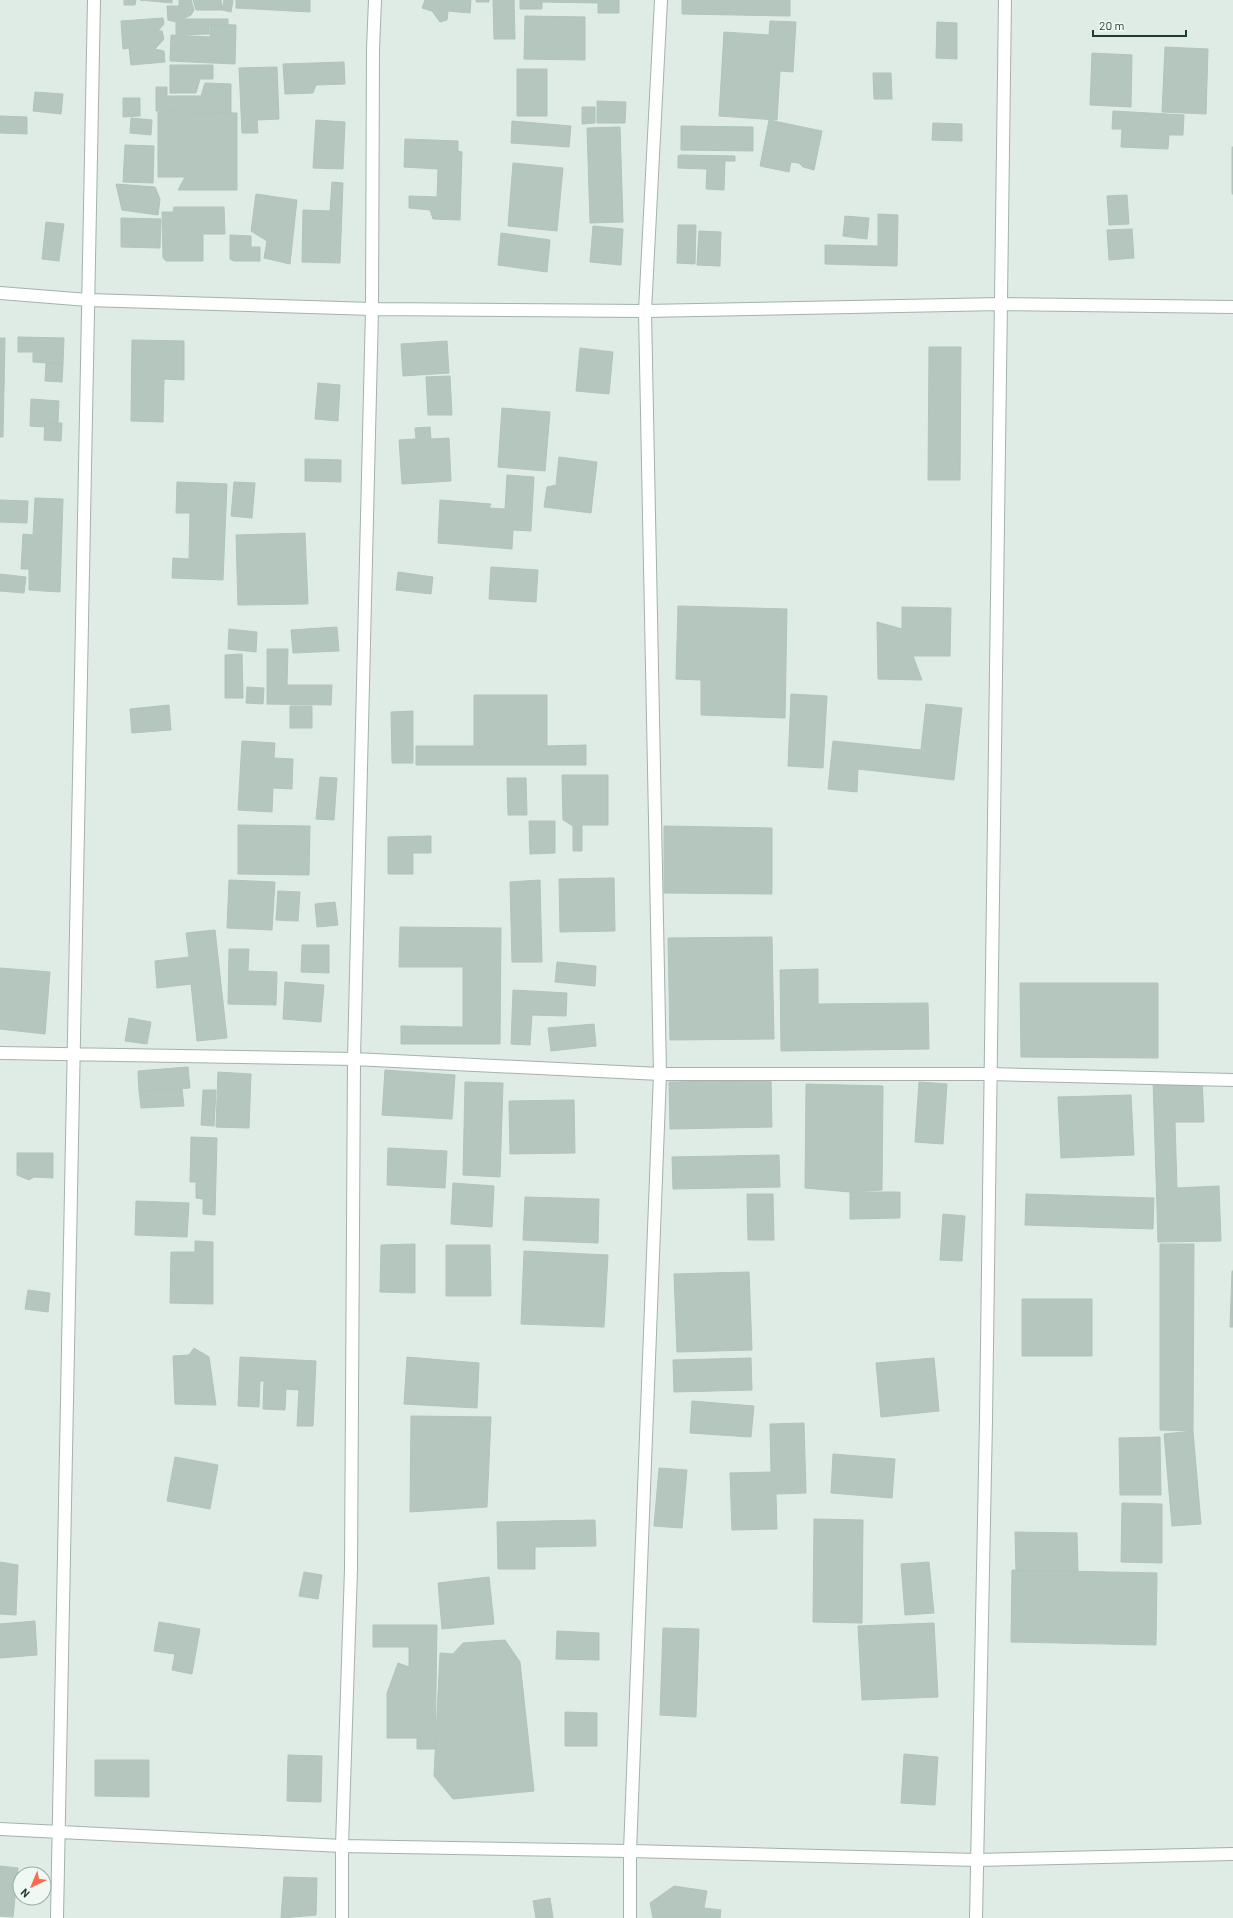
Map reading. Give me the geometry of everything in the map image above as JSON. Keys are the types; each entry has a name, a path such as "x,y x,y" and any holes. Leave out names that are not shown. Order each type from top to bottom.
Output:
{"street":[{"path":"56,1918 94,0"},
{"path":"342,1918 342,1846 351,1569 354,1059 372,310 373,49 375,0"},
{"path":"630,1918 630,1851 660,1074 645,311 661,0"},
{"path":"976,1918 986,1420 1005,0"},
{"path":"0,293 88,300 372,310 645,311 1001,304 1233,307"},
{"path":"0,1053 74,1053 354,1059 660,1074 990,1074 1233,1080"},
{"path":"0,1828 342,1846 630,1851 977,1860 1233,1854"}],"building":[{"path":"124,0 136,0 135,5 124,5"},
{"path":"140,0 172,0 172,3"},
{"path":"179,0 191,0 194,10 191,15 183,19 228,19 228,25 209,25 209,34 176,35 176,22 168,20 167,6 179,6"},
{"path":"193,0 221,0 222,10 196,10"},
{"path":"224,0 233,0 231,12 222,10"},
{"path":"236,0 310,0 310,12 236,8"},
{"path":"425,0 471,0 470,13 448,11 447,20 440,22 432,11 422,8"},
{"path":"476,0 489,0 489,2 476,2"},
{"path":"493,0 514,0 515,39 494,39"},
{"path":"520,0 619,0 619,13 598,13 598,3 542,2 542,9 520,9"},
{"path":"682,0 790,0 790,16 682,14"},
{"path":"525,16 585,17 585,60 524,59"},
{"path":"163,18 164,24 158,31 162,31 164,39 155,49 164,51 165,62 131,65 129,48 123,49 121,21"},
{"path":"770,21 796,22 793,72 780,71 777,120 719,116 724,32 769,35"},
{"path":"937,22 957,23 957,59 936,58"},
{"path":"210,24 236,25 235,64 170,61 171,35 210,37"},
{"path":"1165,47 1208,49 1206,114 1162,112"},
{"path":"1092,53 1132,55 1131,107 1090,105"},
{"path":"344,62 345,84 316,85 313,93 285,94 283,64"},
{"path":"170,65 213,65 213,79 200,79 196,93 170,93"},
{"path":"277,67 279,119 257,120 258,133 242,133 239,68"},
{"path":"517,69 547,69 547,116 517,116"},
{"path":"873,73 891,73 892,99 874,99"},
{"path":"205,83 231,84 231,113 156,111 156,87 167,87 167,96 201,96"},
{"path":"35,92 63,94 61,114 33,111"},
{"path":"123,98 140,98 140,116 123,117"},
{"path":"597,101 626,102 625,123 597,123"},
{"path":"582,107 595,107 595,123 582,124"},
{"path":"1113,111 1184,115 1183,135 1169,135 1168,149 1121,147 1122,129 1112,129"},
{"path":"158,112 237,113 237,190 178,190 185,177 158,177"},
{"path":"0,116 27,117 27,134 0,133"},
{"path":"131,118 152,120 151,135 130,133"},
{"path":"316,120 345,122 343,169 313,168"},
{"path":"769,120 822,131 814,170 803,167 799,163 791,162 789,172 760,166"},
{"path":"512,121 571,126 569,147 511,143"},
{"path":"933,123 962,124 962,141 932,140"},
{"path":"681,126 753,127 753,151 681,150"},
{"path":"620,127 623,222 590,223 587,128"},
{"path":"405,139 458,141 458,151 462,152 460,220 433,219 430,210 409,208 409,196 437,197 438,169 404,167"},
{"path":"125,145 154,146 153,183 123,182"},
{"path":"1233,147 1233,194 1232,194"},
{"path":"678,156 735,156 735,161 725,161 724,190 706,189 707,169 678,168"},
{"path":"513,163 563,168 557,231 508,226"},
{"path":"332,182 343,183 340,263 302,262 303,210 330,211"},
{"path":"116,184 155,187 160,199 158,215 122,210"},
{"path":"256,194 297,200 290,264 264,258 267,241 251,231"},
{"path":"1127,195 1129,224 1109,225 1107,196"},
{"path":"174,207 224,207 225,234 203,234 203,261 166,261 163,258 162,212 173,212"},
{"path":"878,214 898,215 897,266 825,264 825,245 878,246"},
{"path":"845,216 869,218 867,239 843,236"},
{"path":"121,218 161,219 160,248 121,247"},
{"path":"46,222 64,224 59,261 42,259"},
{"path":"678,225 696,225 695,264 677,263"},
{"path":"593,226 623,229 621,265 590,262"},
{"path":"1132,229 1134,258 1109,260 1107,230"},
{"path":"699,231 721,232 720,266 697,265"},
{"path":"501,233 550,240 547,272 498,265"},
{"path":"230,235 251,236 251,247 260,247 260,261 234,261 230,259"},
{"path":"18,337 64,338 63,364 33,362 33,352 18,352"},
{"path":"0,338 5,338 3,437 0,437"},
{"path":"132,340 184,341 184,380 164,379 163,422 131,421"},
{"path":"447,341 449,373 403,376 401,344"},
{"path":"929,347 961,347 960,480 928,480"},
{"path":"580,348 613,352 609,394 576,391"},
{"path":"46,363 63,364 62,382 45,381"},
{"path":"450,376 452,415 428,415 426,377"},
{"path":"318,383 340,385 338,421 315,419"},
{"path":"31,399 59,401 58,423 45,423 45,427 30,426"},
{"path":"502,408 550,412 545,471 498,467"},
{"path":"45,423 62,423 61,441 44,440"},
{"path":"430,427 431,439 449,438 451,481 402,484 399,440 416,439 415,428"},
{"path":"559,457 597,462 591,513 544,507 547,487 556,485"},
{"path":"305,459 341,460 341,482 305,481"},
{"path":"507,475 534,477 531,531 513,530 512,549 438,543 440,500 491,504 489,508 505,509"},
{"path":"177,482 227,484 223,580 172,578 173,558 189,559 190,513 176,513"},
{"path":"234,482 255,483 252,518 231,516"},
{"path":"35,498 63,499 60,592 29,590 29,569 21,569 23,534 33,535"},
{"path":"0,500 28,501 27,523 0,522"},
{"path":"305,533 308,604 238,605 236,535"},
{"path":"491,567 538,570 536,602 489,599"},
{"path":"398,572 433,577 431,594 396,590"},
{"path":"0,574 26,577 24,593 0,591"},
{"path":"678,606 787,609 785,718 701,715 701,680 676,679"},
{"path":"902,607 951,608 950,656 913,656 922,680 878,679 877,622 902,629"},
{"path":"337,627 339,651 293,653 291,630"},
{"path":"229,629 257,632 256,652 228,649"},
{"path":"267,649 288,649 287,685 332,685 331,705 267,704"},
{"path":"242,654 243,698 225,698 225,655"},
{"path":"247,687 264,688 263,704 246,703"},
{"path":"791,694 827,696 823,768 788,766"},
{"path":"474,695 547,695 547,746 586,745 586,765 416,765 416,746 474,746"},
{"path":"926,704 962,708 954,780 858,769 857,792 828,789 833,741 921,750"},
{"path":"169,705 171,730 132,733 130,709"},
{"path":"290,706 312,706 312,728 290,728"},
{"path":"413,711 413,763 392,763 391,712"},
{"path":"242,741 275,743 274,758 293,759 292,789 273,788 272,812 238,810"},
{"path":"562,775 608,775 608,825 582,825 582,851 573,851 573,826 563,820"},
{"path":"320,777 337,778 334,820 316,819"},
{"path":"507,778 526,778 527,815 508,815"},
{"path":"529,821 555,821 555,853 530,854"},
{"path":"238,825 310,826 309,875 238,874"},
{"path":"664,826 772,828 772,894 664,893"},
{"path":"431,836 431,853 413,853 413,874 388,874 388,837"},
{"path":"614,878 615,931 560,932 559,879"},
{"path":"229,880 275,882 272,930 227,928"},
{"path":"540,880 542,962 512,962 510,882"},
{"path":"278,891 300,892 298,921 276,920"},
{"path":"335,902 338,925 317,927 315,904"},
{"path":"400,927 501,928 500,1044 401,1044 401,1026 463,1027 463,967 399,967"},
{"path":"215,930 227,1038 197,1041 191,984 157,988 155,961 189,957 186,933"},
{"path":"772,937 774,1039 670,1040 668,938"},
{"path":"302,945 329,945 329,973 301,972"},
{"path":"229,949 249,949 248,971 277,972 276,1005 228,1004"},
{"path":"557,962 596,966 595,986 555,982"},
{"path":"0,968 50,972 45,1034 0,1029"},
{"path":"818,969 818,1004 928,1003 929,1049 781,1051 780,970"},
{"path":"285,982 324,985 321,1022 283,1019"},
{"path":"1020,983 1158,983 1158,1058 1021,1057"},
{"path":"513,990 567,993 566,1016 532,1015 530,1045 511,1044"},
{"path":"129,1018 151,1022 147,1044 125,1041"},
{"path":"594,1024 596,1046 551,1051 548,1028"},
{"path":"188,1067 190,1088 139,1091 138,1071"},
{"path":"385,1070 455,1075 452,1119 382,1115"},
{"path":"218,1072 251,1074 249,1128 216,1127"},
{"path":"1202,1078 1204,1122 1175,1122 1177,1188 1219,1186 1221,1241 1158,1242 1153,1079"},
{"path":"771,1080 772,1127 670,1129 669,1082"},
{"path":"465,1082 503,1083 500,1177 463,1175"},
{"path":"919,1082 947,1084 943,1144 915,1142"},
{"path":"806,1084 883,1086 882,1190 850,1192 805,1188"},
{"path":"182,1089 184,1106 141,1108 139,1091"},
{"path":"203,1090 216,1090 214,1126 201,1125"},
{"path":"1131,1095 1134,1155 1061,1158 1058,1097"},
{"path":"574,1100 575,1153 510,1154 509,1101"},
{"path":"191,1137 217,1138 215,1215 203,1214 203,1199 196,1198 196,1182 190,1182"},
{"path":"388,1148 447,1151 445,1188 387,1185"},
{"path":"17,1153 53,1153 53,1178 34,1177 29,1180 17,1175"},
{"path":"779,1155 780,1187 673,1189 672,1157"},
{"path":"453,1183 494,1186 492,1227 451,1224"},
{"path":"850,1192 900,1192 900,1218 850,1219"},
{"path":"747,1194 773,1194 774,1240 748,1240"},
{"path":"1026,1194 1154,1198 1153,1229 1025,1225"},
{"path":"525,1197 599,1199 598,1243 523,1240"},
{"path":"136,1201 189,1203 187,1237 135,1235"},
{"path":"943,1214 965,1216 962,1261 940,1260"},
{"path":"195,1241 213,1242 213,1304 170,1303 171,1252 195,1252"},
{"path":"415,1244 415,1293 380,1292 381,1245"},
{"path":"1160,1244 1194,1244 1193,1431 1160,1430"},
{"path":"446,1245 490,1245 491,1296 446,1296"},
{"path":"524,1251 608,1255 604,1327 521,1324"},
{"path":"1232,1271 1233,1327 1230,1327"},
{"path":"749,1272 752,1350 677,1352 674,1274"},
{"path":"28,1290 50,1293 48,1312 25,1309"},
{"path":"1022,1299 1092,1299 1092,1356 1022,1356"},
{"path":"194,1348 209,1357 216,1405 175,1404 173,1356 189,1355"},
{"path":"240,1357 316,1361 313,1426 297,1426 299,1390 286,1389 285,1410 263,1409 264,1381 260,1381 259,1407 238,1406"},
{"path":"407,1357 479,1363 477,1408 404,1404"},
{"path":"751,1358 752,1390 674,1392 673,1360"},
{"path":"934,1358 939,1411 881,1417 876,1363"},
{"path":"692,1401 754,1406 751,1437 690,1433"},
{"path":"411,1416 491,1417 487,1507 410,1512"},
{"path":"804,1423 806,1493 776,1494 777,1529 732,1530 730,1473 771,1472 770,1424"},
{"path":"1193,1431 1201,1524 1172,1526 1164,1434"},
{"path":"1160,1437 1161,1495 1120,1495 1119,1438"},
{"path":"833,1454 895,1459 892,1498 831,1493"},
{"path":"175,1457 218,1465 210,1509 167,1501"},
{"path":"659,1468 687,1470 682,1528 654,1526"},
{"path":"1122,1503 1162,1504 1162,1563 1121,1562"},
{"path":"814,1519 863,1520 862,1623 813,1622"},
{"path":"595,1520 596,1546 535,1547 535,1569 498,1569 497,1522"},
{"path":"1015,1532 1077,1533 1078,1571 1016,1571"},
{"path":"0,1562 18,1565 16,1615 0,1614"},
{"path":"929,1562 934,1613 905,1615 901,1564"},
{"path":"1012,1570 1157,1573 1156,1645 1011,1642"},
{"path":"304,1572 322,1575 318,1599 299,1596"},
{"path":"489,1577 494,1624 442,1629 438,1583"},
{"path":"35,1621 37,1655 0,1658 0,1624"},
{"path":"159,1622 200,1629 192,1674 172,1670 175,1654 154,1651"},
{"path":"934,1623 938,1697 862,1700 858,1626"},
{"path":"373,1625 437,1625 435,1749 417,1749 417,1738 387,1738 387,1693 398,1663 409,1667 409,1647 373,1647"},
{"path":"663,1628 699,1629 696,1717 660,1715"},
{"path":"557,1631 599,1633 599,1660 556,1659"},
{"path":"505,1640 520,1662 534,1791 453,1799 434,1776 440,1653 453,1654 463,1643"},
{"path":"565,1712 597,1713 597,1746 565,1746"},
{"path":"904,1754 938,1757 935,1805 901,1803"},
{"path":"288,1755 322,1756 321,1802 287,1801"},
{"path":"95,1760 149,1760 149,1797 95,1796"},
{"path":"0,1866 12,1867 12,1906 14,1906 13,1917 0,1916"},
{"path":"284,1877 317,1878 316,1915 281,1918"},
{"path":"674,1886 707,1891 704,1908 721,1910 720,1918 653,1918 650,1903"},
{"path":"550,1898 553,1918 536,1918 533,1901"}]}
